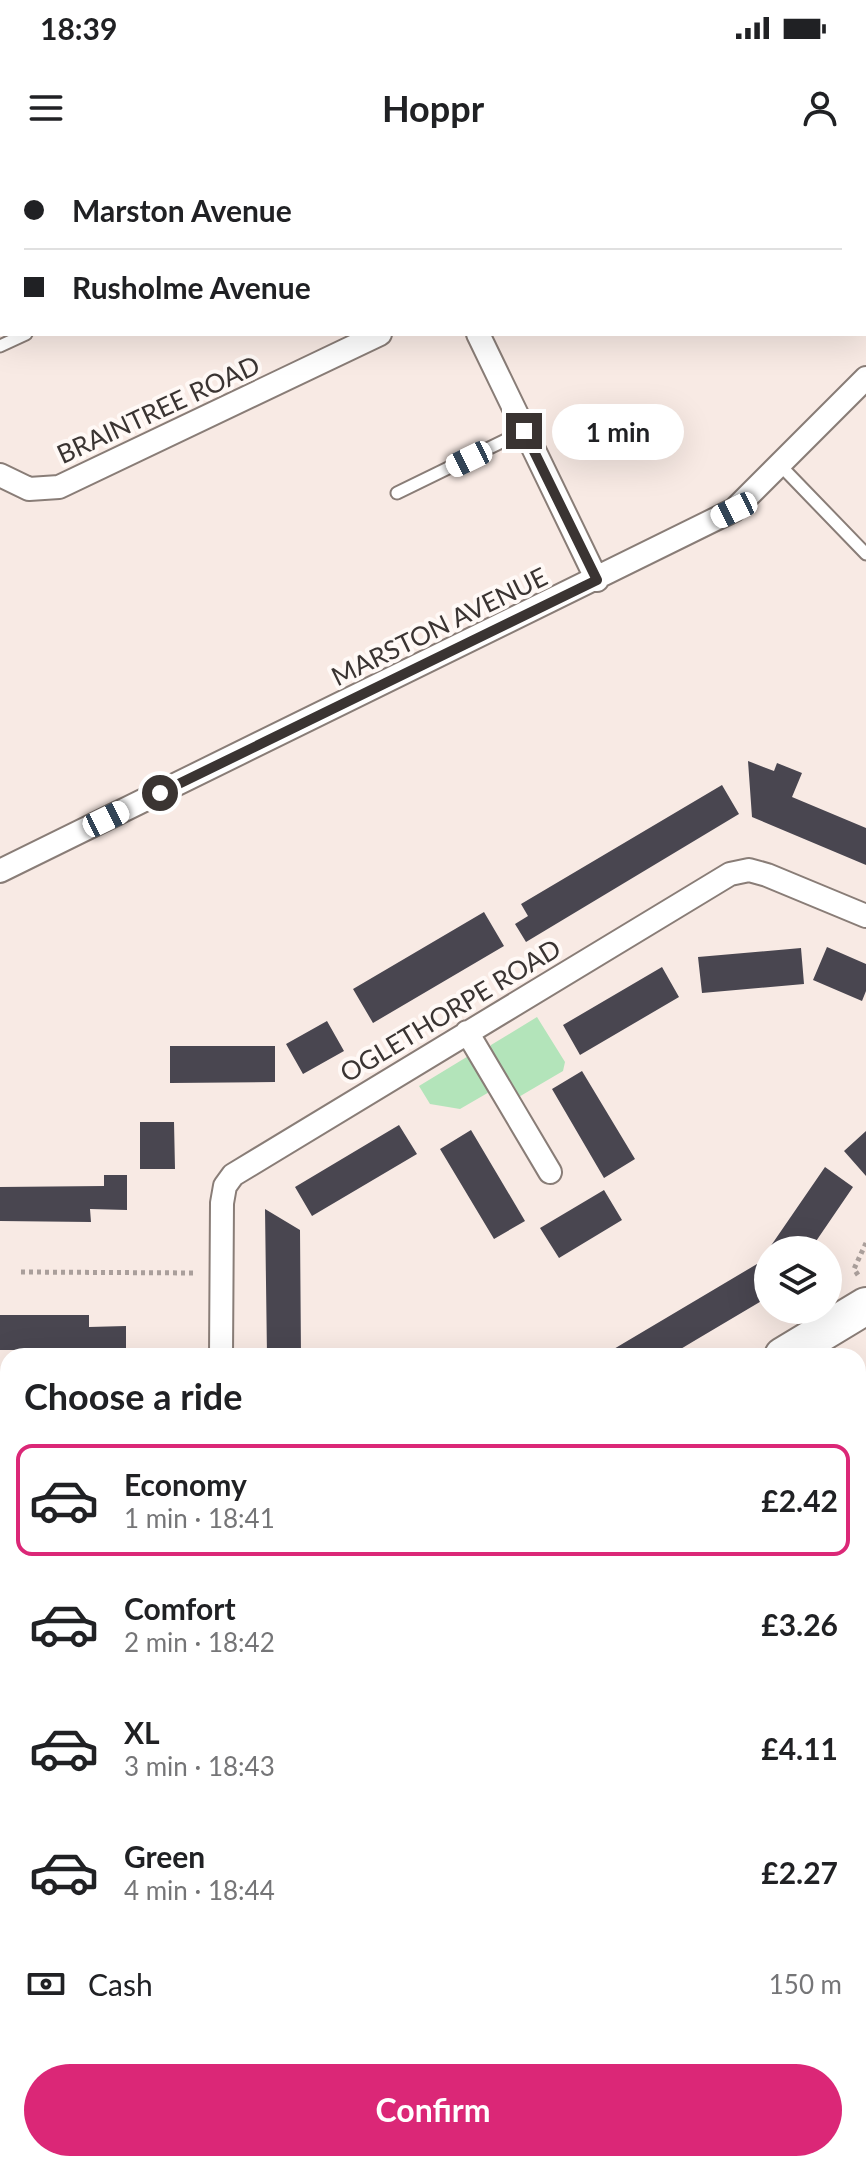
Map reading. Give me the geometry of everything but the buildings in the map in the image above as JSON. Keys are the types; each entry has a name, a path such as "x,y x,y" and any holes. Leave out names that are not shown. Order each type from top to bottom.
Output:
{"main road":[{"path":"793,1348 862,1291"}],"street":[{"name":"BRAINTREE ROAD","path":"0,475 29,489 59,487 376,336"},
{"path":"479,336 597,580"},
{"name":"MARSTON AVENUE","path":"0,871 734,510 866,378"},
{"name":"OGLETHORPE ROAD","path":"221,1348 222,1203 225,1186 233,1175 730,874 749,870 767,875 866,916"},
{"path":"467,1032 550,1172"}],"lane":[{"path":"0,346 22,336"},
{"path":"397,493 524,431"},
{"path":"780,465 866,554"}],"path":[{"path":"862,1291 854,1269 866,1243"},
{"path":"21,1272 221,1273"}],"green space":[{"path":"537,1017 565,1062 563,1071 517,1098 488,1052 491,1045"},
{"path":"470,1055 491,1091 460,1109 430,1104 419,1086"}],"route":[{"path":"160,793 597,580 524,431"}]}
